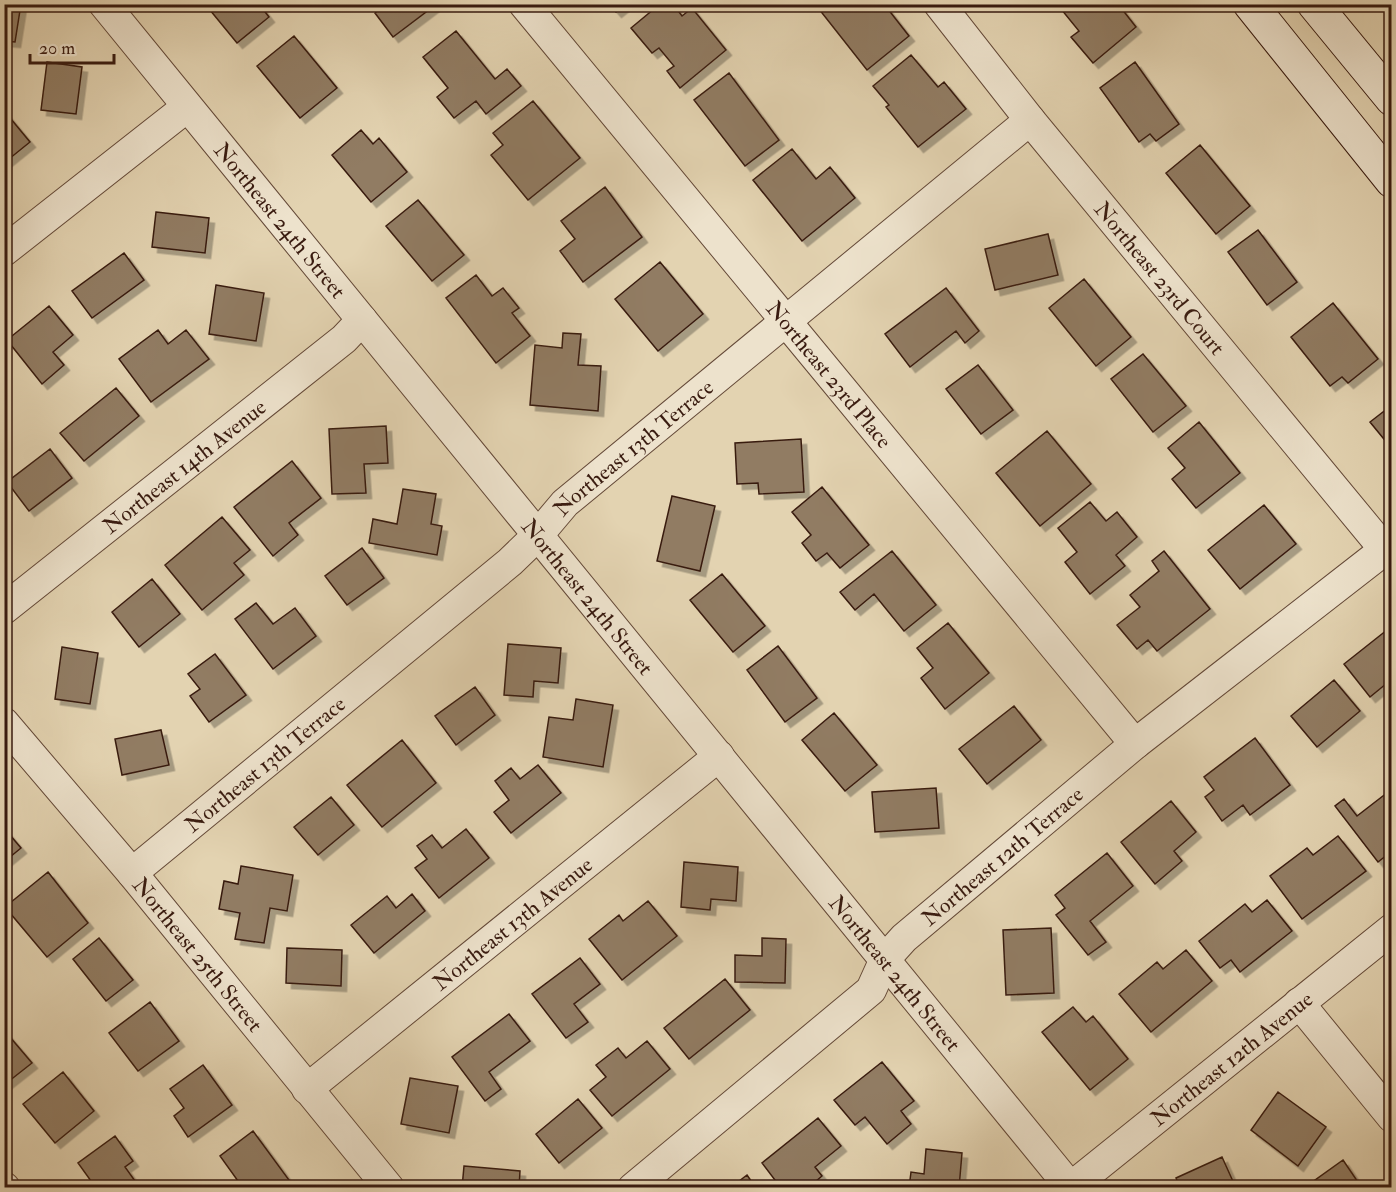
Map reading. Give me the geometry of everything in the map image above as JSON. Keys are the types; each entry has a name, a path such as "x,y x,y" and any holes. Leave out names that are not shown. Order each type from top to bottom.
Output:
{"main road":[{"path":"1250,4 1392,181"},
{"path":"1314,4 1392,99"}],"street":[{"name":"Northeast 24th Street","path":"104,4 1071,1187"},
{"name":"Northeast 23rd Place","path":"524,4 1135,744"},
{"name":"Northeast 23rd Court","path":"939,4 1030,120 1388,547"},
{"path":"4,251 187,107"},
{"name":"Northeast 13th Terrace","path":"132,873 501,569 538,535 565,503 1030,120"},
{"name":"Northeast 14th Avenue","path":"4,609 344,339 362,321"},
{"name":"Northeast 12th Terrace","path":"633,1188 871,990 885,959 904,938 1135,744 1388,547"},
{"name":"Northeast 25th Street","path":"4,723 132,873 388,1188"},
{"name":"Northeast 13th Avenue","path":"307,1089 718,756"},
{"name":"Northeast 12th Avenue","path":"1071,1187 1392,929"},
{"path":"1299,1003 1392,1117"}],"building":[{"path":"4,4 21,4 15,42 4,41"},
{"path":"205,4 259,4 269,17 237,43"},
{"path":"378,4 433,4 434,6 393,37 375,13 381,8"},
{"path":"609,4 626,4 616,12"},
{"path":"660,4 673,4 682,16 692,8 726,50 680,88 667,71 674,66 659,48 652,53 631,28"},
{"path":"815,4 884,4 909,36 867,70"},
{"path":"1057,4 1118,4 1136,27 1093,63 1071,37 1079,31"},
{"path":"456,31 495,79 507,69 521,86 486,114 476,101 454,118 437,97 448,88 423,57"},
{"path":"294,36 337,88 300,118 257,66"},
{"path":"911,55 938,87 944,82 966,109 918,147 886,107 889,105 873,86"},
{"path":"47,62 82,67 76,114 41,110"},
{"path":"1135,62 1179,124 1156,141 1150,134 1139,142 1100,88"},
{"path":"729,73 779,140 745,166 694,100"},
{"path":"533,101 580,158 528,200 491,155 503,145 493,133"},
{"path":"6,113 30,142 4,163 4,115"},
{"path":"361,130 373,144 379,138 407,172 371,202 332,155"},
{"path":"1200,145 1250,206 1216,234 1166,173"},
{"path":"792,149 816,179 830,167 855,198 802,241 753,180"},
{"path":"605,187 642,237 583,282 560,251 575,239 561,221"},
{"path":"418,200 464,255 432,281 386,226"},
{"path":"156,212 209,218 205,253 152,247"},
{"path":"1258,230 1297,282 1267,305 1228,252"},
{"path":"1048,234 1058,275 995,290 985,249"},
{"path":"124,253 144,280 92,318 72,291"},
{"path":"660,262 703,314 658,351 615,299"},
{"path":"476,275 492,296 503,288 519,308 512,313 530,336 496,363 446,298"},
{"path":"1084,279 1131,337 1096,366 1049,308"},
{"path":"216,285 264,293 256,341 209,334"},
{"path":"946,288 979,331 965,343 956,331 910,367 885,334"},
{"path":"1333,303 1378,359 1348,383 1342,377 1330,386 1291,337"},
{"path":"49,306 73,335 53,352 64,365 42,384 7,340"},
{"path":"158,330 168,344 186,330 209,359 151,402 119,359"},
{"path":"563,333 581,334 578,365 601,366 598,411 530,405 535,345 562,348"},
{"path":"1143,354 1186,406 1153,432 1111,379"},
{"path":"978,365 1013,410 981,434 946,389"},
{"path":"116,388 139,416 84,461 60,433"},
{"path":"1392,405 1392,449 1370,422"},
{"path":"1199,422 1240,473 1196,508 1172,479 1185,468 1168,448"},
{"path":"386,426 388,463 364,464 366,493 332,494 329,429"},
{"path":"1047,431 1091,484 1040,526 996,473"},
{"path":"801,439 804,492 759,494 758,483 737,484 735,443"},
{"path":"50,449 72,478 29,511 7,482"},
{"path":"292,461 321,498 289,523 298,535 273,556 234,507"},
{"path":"822,487 869,545 840,568 827,553 816,561 802,543 811,535 792,512"},
{"path":"403,489 436,494 431,524 442,526 437,555 369,543 373,519 397,524"},
{"path":"672,496 715,506 700,571 657,561"},
{"path":"1090,502 1106,521 1117,512 1137,537 1116,555 1125,566 1090,594 1065,562 1077,552 1058,528"},
{"path":"1264,505 1296,544 1240,589 1208,550"},
{"path":"222,517 250,550 234,563 244,575 202,610 165,565"},
{"path":"362,548 384,578 347,605 325,576"},
{"path":"892,551 936,605 904,631 874,594 855,610 840,592"},
{"path":"1164,551 1210,609 1157,651 1148,640 1137,649 1117,625 1140,607 1130,595 1159,571 1152,561"},
{"path":"722,574 765,626 733,652 690,600"},
{"path":"152,579 180,614 139,647 112,612"},
{"path":"256,603 273,624 295,608 316,636 273,669 235,619"},
{"path":"948,623 989,673 945,709 921,678 933,668 917,648"},
{"path":"1392,626 1392,679 1370,697 1344,664"},
{"path":"508,644 561,648 558,683 534,681 533,697 504,695"},
{"path":"778,646 817,698 785,722 747,670"},
{"path":"62,647 98,653 90,704 55,699"},
{"path":"215,654 246,695 209,722 190,696 200,689 188,674"},
{"path":"1334,680 1360,711 1317,747 1291,716"},
{"path":"475,687 495,715 456,745 435,716"},
{"path":"576,699 613,705 603,767 543,757 549,717 573,720"},
{"path":"1014,706 1041,740 987,784 959,749"},
{"path":"834,713 877,765 845,791 802,740"},
{"path":"161,730 169,765 122,775 115,739"},
{"path":"1255,738 1290,785 1250,815 1243,805 1222,821 1205,797 1214,790 1204,777"},
{"path":"402,740 436,783 382,827 347,785"},
{"path":"538,765 561,793 511,833 494,812 509,800 495,781 511,768 520,779"},
{"path":"936,788 939,828 875,832 872,792"},
{"path":"1392,789 1392,851 1378,862 1335,806 1344,799 1357,816"},
{"path":"331,797 354,825 318,855 294,827"},
{"path":"1171,801 1196,832 1174,851 1182,861 1155,884 1121,842"},
{"path":"4,828 21,848 4,862"},
{"path":"466,829 489,858 439,898 415,868 427,859 417,846 432,835 442,848"},
{"path":"1338,836 1366,871 1302,919 1270,876 1307,848 1313,855"},
{"path":"1107,853 1133,886 1090,921 1106,942 1088,955 1056,915 1065,908 1055,895"},
{"path":"684,862 738,867 736,901 711,899 710,910 681,907"},
{"path":"241,866 293,875 287,911 270,908 264,943 235,939 240,913 219,909 224,881 238,884"},
{"path":"48,872 88,923 47,957 5,907"},
{"path":"412,894 425,911 374,953 351,925 387,896 396,908"},
{"path":"1267,900 1292,931 1240,972 1231,960 1220,968 1199,941 1245,904 1252,912"},
{"path":"648,901 677,936 622,980 589,939 619,915 623,921"},
{"path":"1051,928 1054,993 1006,995 1003,930"},
{"path":"99,938 133,980 106,1001 73,959"},
{"path":"762,938 786,939 785,983 735,982 735,955 762,956"},
{"path":"287,948 342,950 341,986 286,983"},
{"path":"1186,950 1212,981 1151,1032 1119,994 1157,962 1163,969"},
{"path":"580,958 600,984 574,1004 588,1022 566,1038 532,994"},
{"path":"725,979 750,1010 689,1059 664,1028"},
{"path":"150,1002 179,1041 138,1071 109,1033"},
{"path":"1073,1007 1086,1022 1093,1016 1128,1059 1090,1090 1042,1032"},
{"path":"509,1014 530,1041 489,1072 501,1089 485,1101 452,1057"},
{"path":"4,1030 32,1063 4,1085"},
{"path":"647,1041 670,1069 612,1116 590,1090 606,1077 596,1065 618,1048 626,1058"},
{"path":"882,1062 914,1101 901,1111 911,1124 887,1144 865,1117 855,1125 834,1100"},
{"path":"203,1065 232,1105 188,1137 174,1116 184,1108 170,1089"},
{"path":"63,1072 94,1111 55,1143 23,1104"},
{"path":"410,1078 458,1086 449,1133 401,1124"},
{"path":"1278,1092 1326,1127 1298,1166 1251,1130"},
{"path":"578,1099 602,1128 559,1163 536,1134"},
{"path":"818,1118 841,1146 815,1167 822,1176 808,1188 781,1188 762,1163"},
{"path":"253,1131 289,1180 279,1188 243,1188 220,1156"},
{"path":"115,1136 133,1161 125,1167 140,1188 96,1188 78,1163"},
{"path":"926,1149 962,1153 959,1188 909,1188 911,1172 924,1174"},
{"path":"1222,1157 1236,1188 1180,1188 1176,1178"},
{"path":"1343,1160 1362,1188 1315,1188 1311,1183"},
{"path":"464,1166 520,1171 519,1188 462,1188"},
{"path":"747,1175 756,1188 730,1188"}]}
